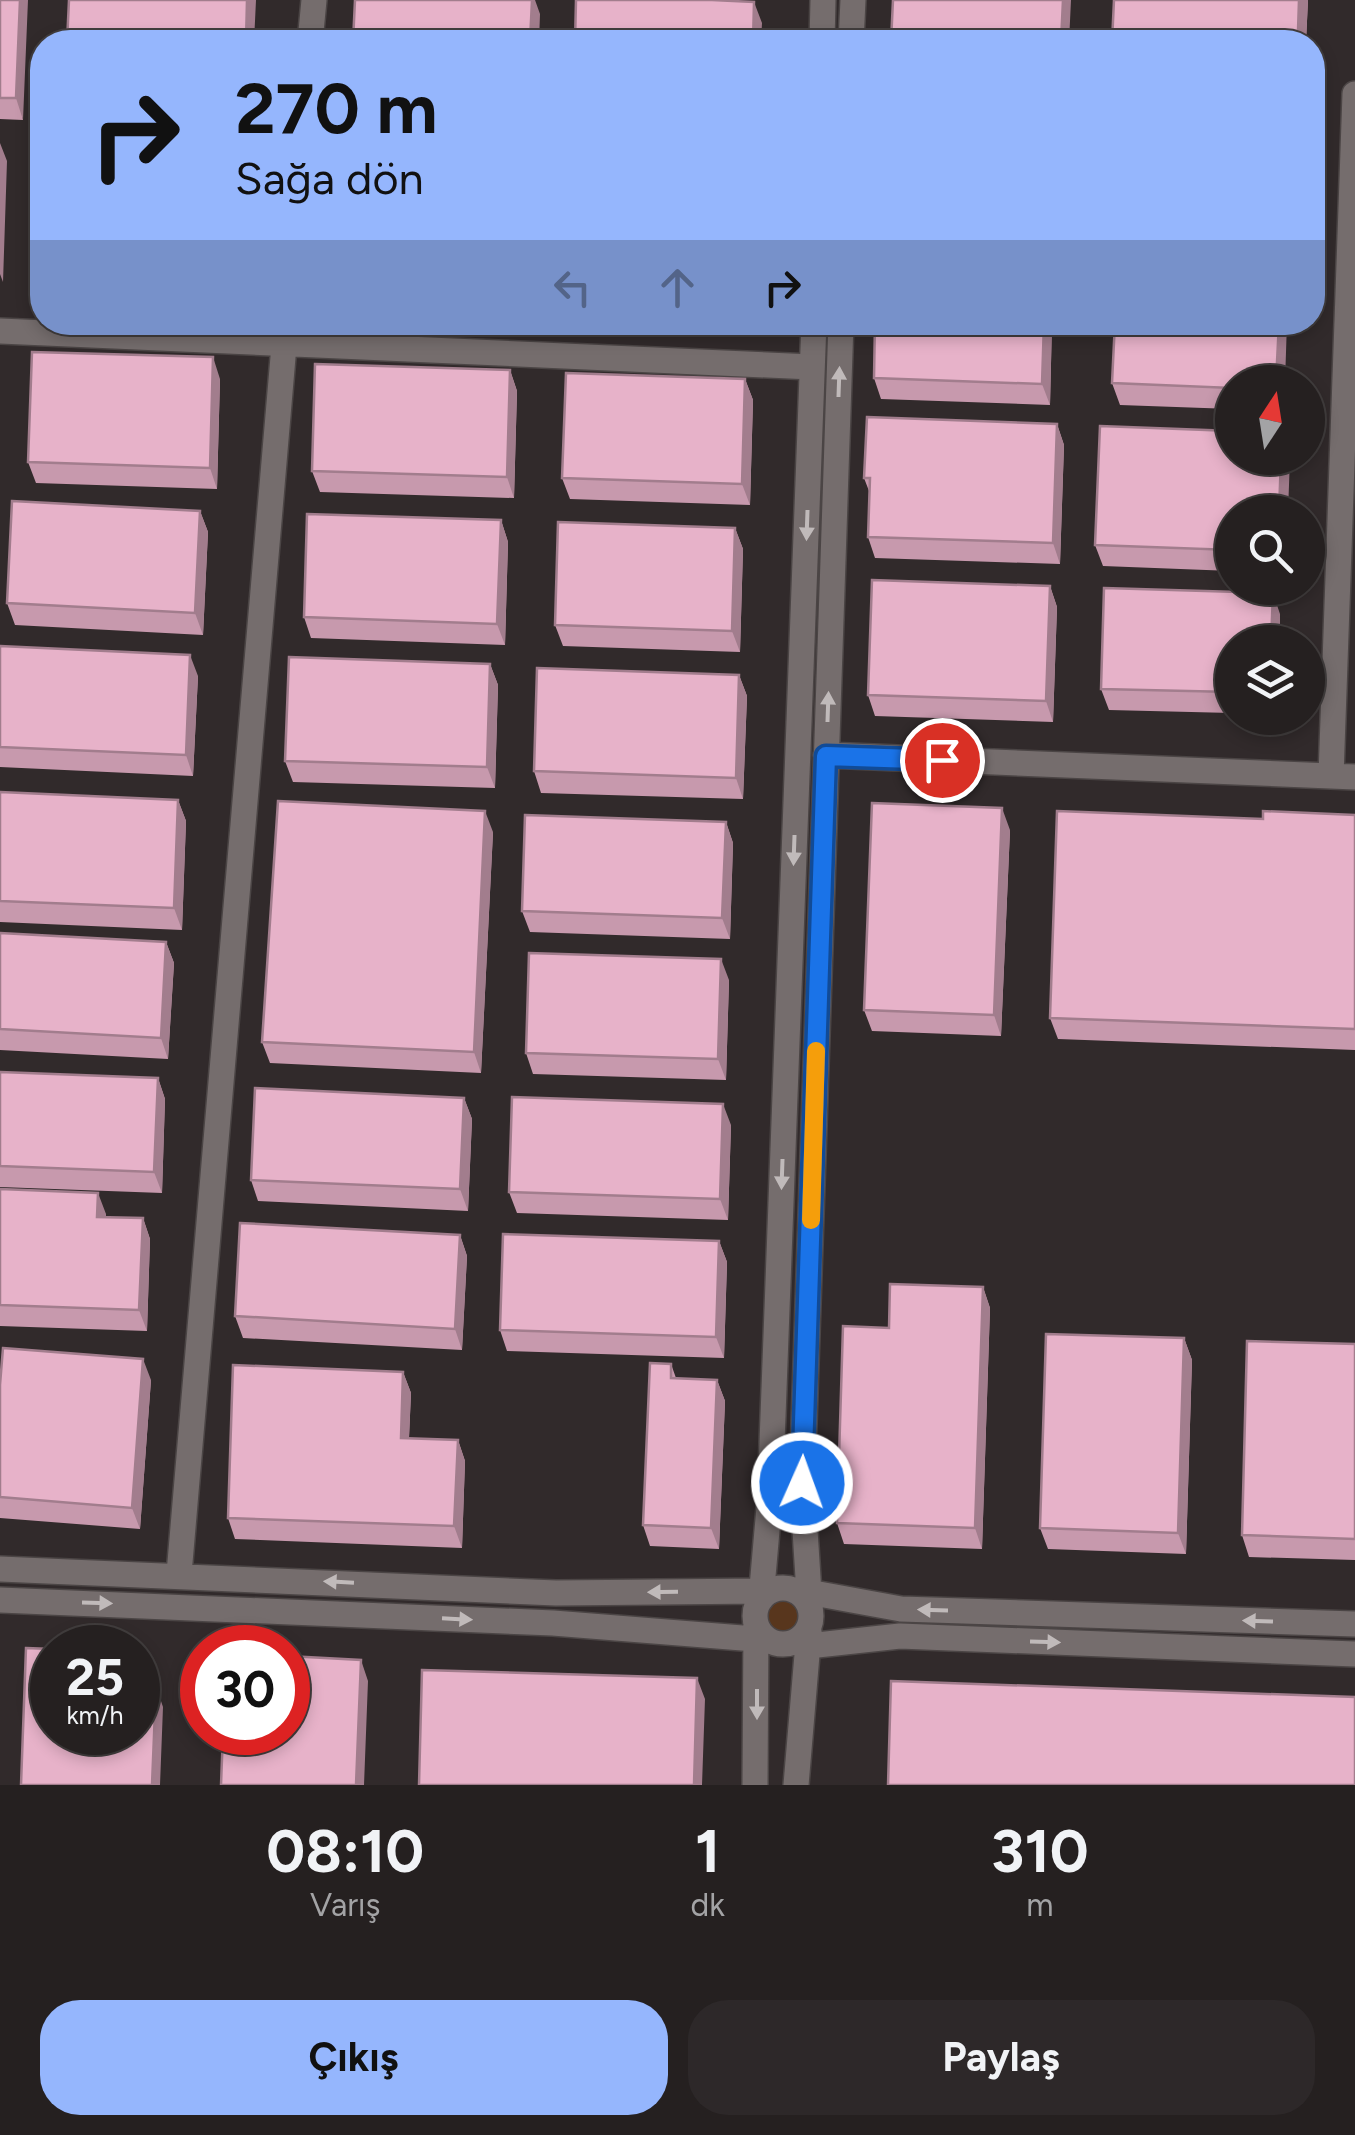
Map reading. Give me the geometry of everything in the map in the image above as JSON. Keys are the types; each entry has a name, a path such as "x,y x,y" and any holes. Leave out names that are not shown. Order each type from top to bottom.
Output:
{"street":[{"path":"311,30 314,0"},
{"path":"822,30 823,0"},
{"path":"852,30 853,0"},
{"path":"826,756 1343,777 1355,94"},
{"path":"0,331 30,331"},
{"path":"179,1574 286,335"},
{"path":"331,335 812,367"},
{"path":"755,1785 758,1613 770,1496 813,335"},
{"path":"796,1785 809,1618 802,1483 841,335"},
{"path":"0,1569 556,1593 758,1613"},
{"path":"0,1600 534,1622 758,1613 784,1588 800,1594 809,1618 798,1640 782,1644 766,1638 758,1613"},
{"path":"809,1618 901,1609 1355,1624"},
{"path":"809,1618 900,1636 1355,1654"}],"shaded area":[{"path":"783,1599 795,1604 800,1616 795,1628 783,1633 771,1628 766,1616 771,1604"}],"building":[{"path":"0,0 20,0 16,98 0,98"},
{"path":"69,0 247,0 246,30 68,30"},
{"path":"355,0 532,0 531,30 354,30"},
{"path":"576,0 754,2 753,30 575,30"},
{"path":"893,0 1063,0 1062,30 892,30"},
{"path":"1114,0 1299,0 1298,30 1113,30"},
{"path":"875,335 1044,335 1042,384 874,378"},
{"path":"1114,335 1278,335 1277,365 1215,365 1215,387 1112,383"},
{"path":"32,352 213,357 210,468 28,462"},
{"path":"315,364 510,370 507,477 312,471"},
{"path":"566,373 745,379 742,484 562,478"},
{"path":"867,417 1057,424 1053,543 868,537 870,478 864,478"},
{"path":"1100,426 1215,430 1215,475 1280,475 1280,495 1215,495 1215,549 1095,545"},
{"path":"12,501 200,511 195,613 7,603"},
{"path":"307,514 501,520 497,624 304,617"},
{"path":"558,522 735,528 732,631 555,625"},
{"path":"872,580 1050,586 1046,701 868,695"},
{"path":"1104,588 1215,591 1215,605 1273,605 1272,625 1215,625 1215,692 1101,689"},
{"path":"0,646 190,655 186,755 0,747"},
{"path":"289,657 490,664 487,767 285,761"},
{"path":"537,668 739,675 736,778 534,771"},
{"path":"0,792 178,800 174,908 0,901"},
{"path":"278,801 485,811 474,1052 262,1042"},
{"path":"872,803 1002,808 994,1015 864,1010"},
{"path":"1057,811 1263,819 1263,811 1355,815 1355,1029 1050,1018"},
{"path":"525,815 726,822 722,918 522,911"},
{"path":"0,933 166,942 161,1038 0,1029"},
{"path":"529,953 721,959 718,1059 526,1053"},
{"path":"0,1072 158,1078 154,1172 0,1166"},
{"path":"255,1088 464,1098 460,1189 251,1180"},
{"path":"512,1097 723,1104 720,1199 509,1192"},
{"path":"0,1189 98,1193 97,1217 143,1218 139,1310 0,1305"},
{"path":"240,1223 460,1235 455,1329 235,1316"},
{"path":"503,1234 719,1241 716,1337 500,1330"},
{"path":"890,1284 983,1287 975,1528 837,1523 843,1326 889,1328"},
{"path":"1046,1334 1184,1338 1178,1533 1040,1528"},
{"path":"1247,1341 1355,1344 1355,1539 1242,1535"},
{"path":"3,1348 143,1359 132,1508 0,1497"},
{"path":"650,1363 671,1364 671,1378 717,1380 711,1528 643,1525"},
{"path":"233,1365 403,1372 401,1438 458,1440 454,1526 228,1518"},
{"path":"26,1648 30,1648 30,1755 153,1755 152,1785 21,1785"},
{"path":"310,1657 361,1660 356,1785 221,1785 222,1755 310,1755"},
{"path":"422,1670 697,1678 694,1785 419,1785"},
{"path":"891,1681 1355,1697 1355,1785 888,1785"}],"slow traffic":[{"path":"811,1220 816,1051"}],"route":[{"path":"802,1483 826,756 942,760"}]}
